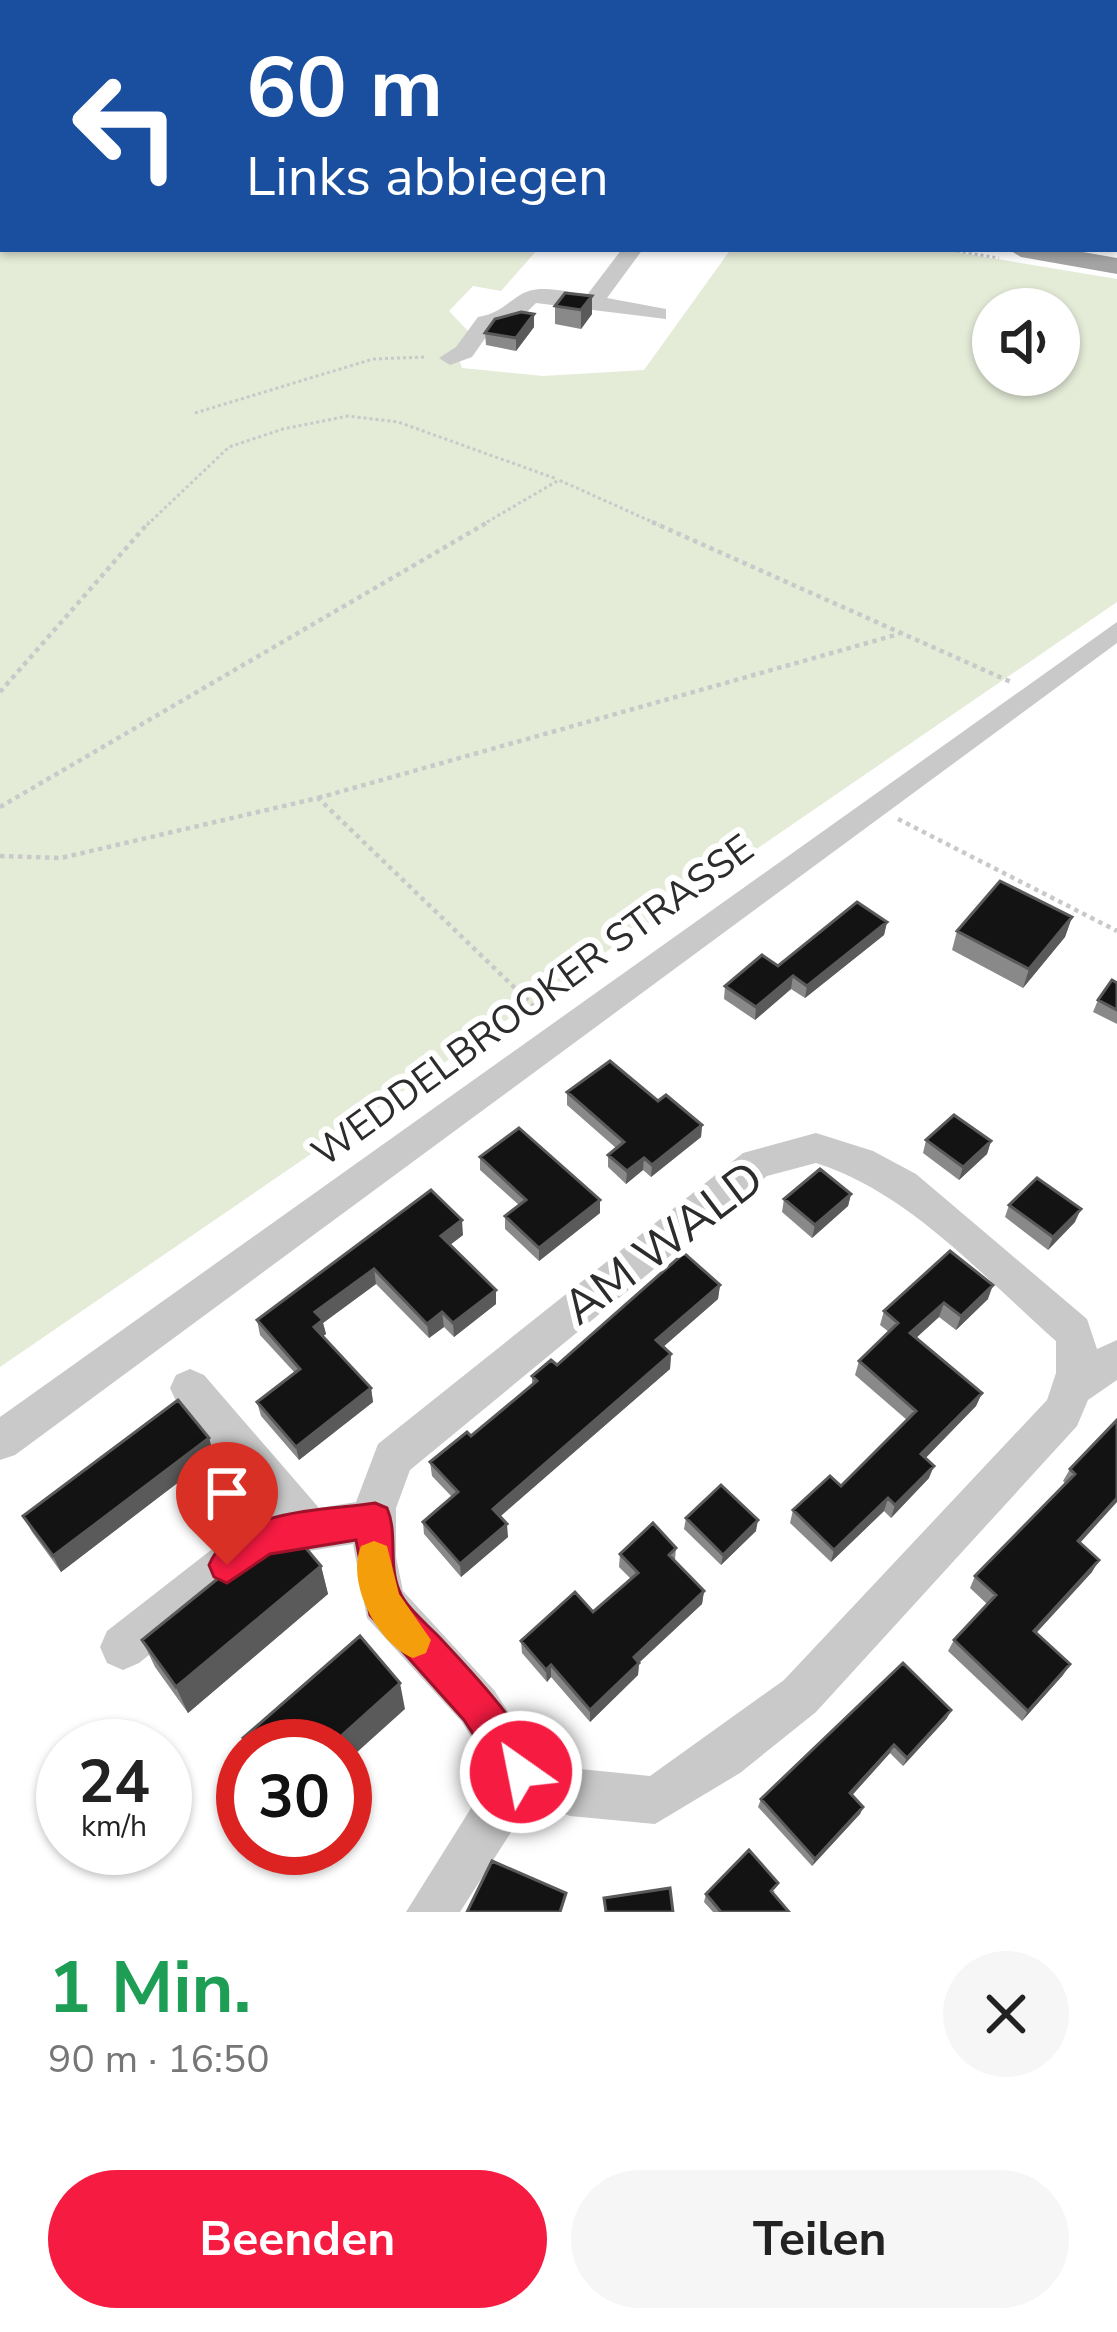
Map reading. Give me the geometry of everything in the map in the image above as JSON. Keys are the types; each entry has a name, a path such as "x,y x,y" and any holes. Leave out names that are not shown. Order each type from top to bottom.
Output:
{"main road":[{"path":"1038,252 1117,266"}],"street":[{"path":"593,302 631,252"},
{"path":"450,358 464,352 486,322 508,319 530,297 658,314"},
{"name":"WEDDELBROOKER STRASSE","path":"0,1442 1117,630"},
{"name":"AM WALD","path":"521,1772 478,1706 383,1602 374,1557 375,1520 393,1458 756,1165 816,1148 860,1162 903,1185 1073,1331 1079,1351 1073,1387"},
{"path":"431,1912 521,1772 570,1792 655,1800 723,1756 800,1696 1062,1413 1073,1387 1117,1358"},
{"path":"190,1388 310,1530"},
{"path":"123,1647 262,1538 375,1520"}],"path":[{"path":"195,413 373,359 450,358"},
{"path":"0,692 165,504 229,447 283,428 348,416 398,422 559,480 1033,690"},
{"path":"0,807 559,480"},
{"path":"0,856 61,858 318,798 899,634"},
{"path":"318,798 561,1032"},
{"path":"872,806 1117,931"}],"green space":[{"path":"0,252 535,252 501,291 473,286 449,311 469,332 456,351 462,368 543,376 644,370 729,252 955,252 1117,279 1117,602 0,1367"}],"building":[{"path":"565,293 592,296 581,310 555,306"},
{"path":"521,312 534,314 516,338 485,333 495,319"},
{"path":"1000,881 1072,917 1029,969 957,931"},
{"path":"857,902 887,922 807,986 793,976 756,1007 725,986 762,955 778,966"},
{"path":"1112,980 1117,983 1117,1010 1098,1000"},
{"path":"610,1061 658,1101 666,1095 702,1125 652,1165 644,1158 627,1171 608,1155 624,1142 567,1092"},
{"path":"954,1115 991,1141 963,1167 926,1140"},
{"path":"519,1128 600,1200 539,1248 505,1216 526,1200 480,1157"},
{"path":"820,1169 851,1194 815,1225 784,1199"},
{"path":"1037,1178 1081,1209 1053,1237 1009,1205"},
{"path":"431,1190 462,1220 441,1236 496,1290 453,1323 442,1312 427,1324 374,1269 315,1312 323,1320 314,1327 371,1388 296,1447 257,1402 300,1369 257,1320"},
{"path":"950,1251 993,1285 961,1316 944,1303 910,1333 982,1393 921,1454 934,1466 895,1505 888,1498 834,1550 793,1510 830,1476 841,1486 916,1411 859,1361 898,1323 884,1311"},
{"path":"684,1253 720,1285 656,1340 671,1354 493,1509 507,1524 460,1564 423,1522 458,1492 430,1462 467,1432 471,1436 537,1381 532,1376 551,1360 557,1365"},
{"path":"178,1400 209,1438 53,1556 23,1516"},
{"path":"1117,1420 1117,1498 1078,1541 1099,1560 1034,1631 1070,1664 1028,1711 954,1640 996,1595 975,1576 1075,1474 1070,1469"},
{"path":"721,1485 758,1520 723,1555 686,1518"},
{"path":"653,1523 676,1548 669,1555 704,1591 634,1657 639,1663 590,1710 551,1665 546,1670 521,1641 575,1592 593,1612 638,1573 620,1554"},
{"path":"289,1528 321,1566 176,1687 142,1640 278,1530"},
{"path":"360,1636 400,1683 360,1719 265,1719"},
{"path":"903,1663 951,1710 907,1758 894,1745 850,1793 863,1807 815,1859 761,1799"},
{"path":"749,1850 778,1883 771,1891 789,1912 721,1912 706,1894"},
{"path":"492,1861 566,1893 560,1912 467,1912"},
{"path":"670,1888 673,1912 606,1912 604,1898"}],"slow traffic":[{"path":"374,1559 383,1602 413,1640"}],"route":[{"path":"227,1565 262,1538 375,1520 374,1557 383,1602 416,1644 478,1706 521,1772"}]}
